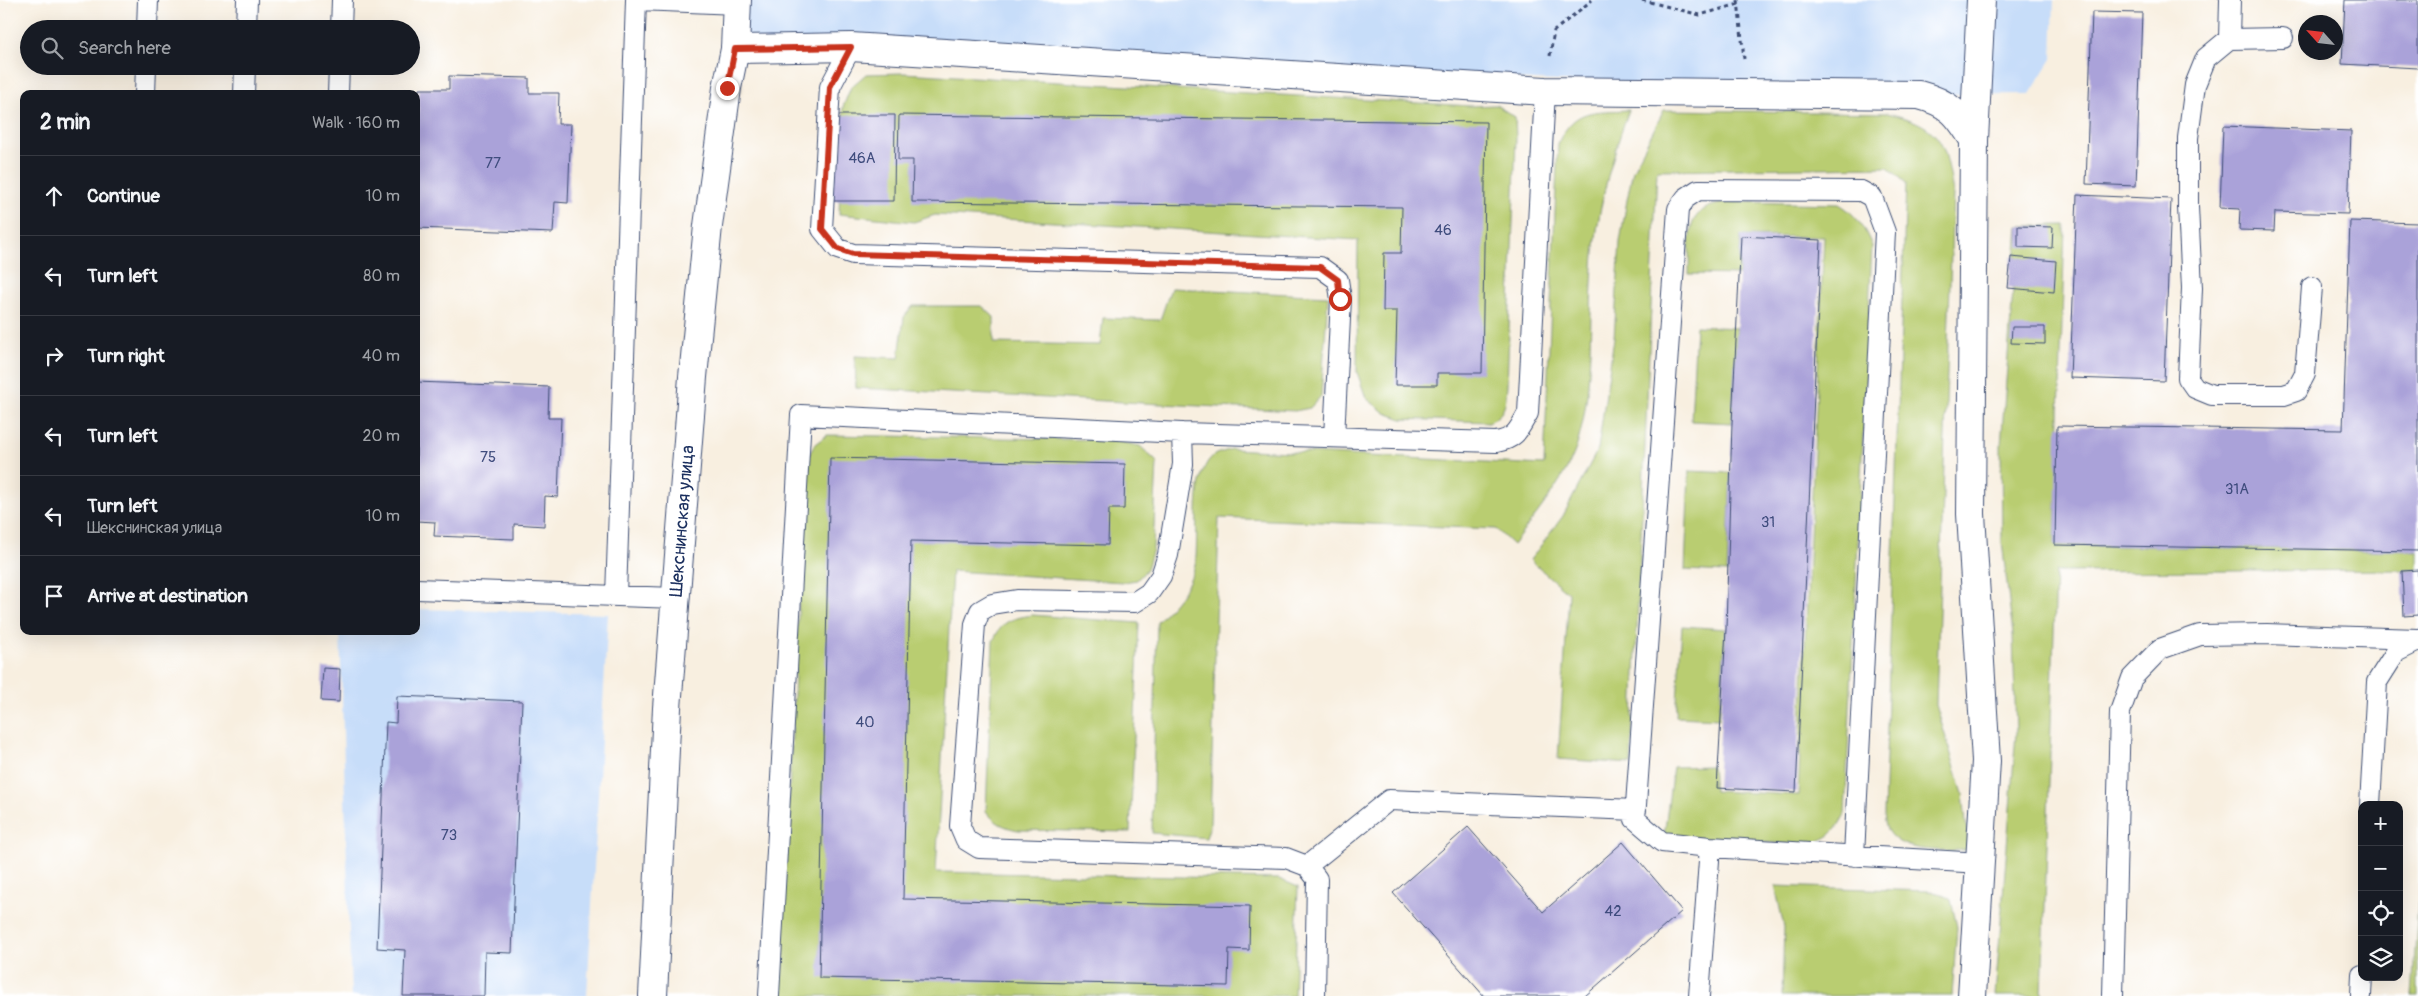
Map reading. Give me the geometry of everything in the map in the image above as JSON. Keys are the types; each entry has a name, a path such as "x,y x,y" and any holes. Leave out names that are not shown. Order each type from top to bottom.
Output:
{"street":[{"path":"1972,996 1986,760 1971,514 1974,140 1981,0"},
{"name":"Шекснинская улица","path":"653,996 667,708 693,377 708,226 727,88 735,49 737,2"},
{"path":"735,49 851,47 1545,91 1919,96 1935,99 1960,116 1974,140"}],"lane":[{"path":"147,20 148,0"},
{"path":"246,20 247,0"},
{"path":"341,20 342,0"},
{"path":"616,596 637,0 737,2"},
{"path":"2229,39 2230,0"},
{"path":"2283,38 2229,39 2206,58 2195,85 2188,138 2188,207 2192,288 2188,378 2195,388 2212,395 2284,395 2296,391 2306,374 2312,287"},
{"path":"851,47 830,87 822,229 838,249 853,254 1320,267 1338,280 1340,299 1334,438"},
{"path":"145,90 146,75"},
{"path":"244,90 245,75"},
{"path":"338,90 339,75"},
{"path":"769,996 801,415 1182,433 1496,442 1508,440 1518,431 1528,413 1545,91"},
{"path":"1854,856 1885,232 1872,197 1861,191 1698,190 1686,198 1678,209 1635,819 1662,842 1710,847 1854,856 1981,863"},
{"path":"1182,433 1183,464 1168,555 1161,576 1149,593 1135,602 1017,600 992,604 980,611 975,624 960,826 966,840 979,848 1286,858 1306,866 1317,879 1316,996"},
{"path":"420,589 676,598"},
{"path":"2113,996 2120,712 2132,678 2160,649 2200,635 2267,634 2418,640"},
{"path":"2370,801 2377,682 2396,652 2418,640"},
{"path":"1306,866 1389,800 1636,810"},
{"path":"1699,996 1710,847"},
{"path":"2361,996 2362,981"}],"path":[{"path":"1545,91 1554,31 1592,0"},
{"path":"1642,0 1700,15 1739,2 1748,94"}],"shaded area":[{"path":"737,0 2054,0 2052,59 2030,94 1919,95 735,49"},
{"path":"420,609 608,614 587,996 351,996 340,635 420,635"}],"green space":[{"path":"903,73 1471,106 1496,105 1515,117 1516,138 1507,386 1502,411 1495,419 1489,422 1402,419 1385,413 1366,398 1357,372 1358,240 935,215 914,222 839,214 843,107 851,87 866,74"},
{"path":"1629,110 1608,177 1597,228 1593,271 1589,369 1584,418 1573,455 1559,482 1513,545 1496,529 1219,518 1210,825 1206,838 1152,833 1157,622 1180,596 1193,573 1196,553 1199,489 1202,474 1208,462 1216,454 1231,449 1544,465 1558,143 1564,131 1579,117 1596,112"},
{"path":"1664,110 1887,113 1905,118 1930,130 1938,138 1943,148 1953,193 1936,705 1963,794 1969,850 1925,849 1902,844 1887,830 1885,824 1906,183 1888,167 1657,170 1631,764 1558,759 1569,594 1530,560 1563,516 1598,449 1614,338 1620,242 1627,200 1633,170"},
{"path":"1734,202 1839,204 1859,222 1872,246 1845,814 1830,835 1805,845 1664,836 1673,767 1712,766 1714,791 1798,795 1824,237 1741,236 1739,275 1689,274 1690,234 1692,224 1697,216 1705,209 1717,204"},
{"path":"2065,225 2055,545 2418,551 2418,570 2056,572 2042,996 1995,996 2016,733 2013,635 2002,542 2001,445 2018,226"},
{"path":"1171,288 1328,296 1321,396 1310,408 1295,411 856,388 855,356 899,358 904,317 913,306 982,306 994,317 994,343 1100,345 1103,318 1160,320"},
{"path":"1696,326 1737,328 1732,423 1691,421"},
{"path":"827,435 1111,440 1140,446 1157,462 1153,549 1147,569 1137,580 1123,582 952,571 936,872 1279,879 1298,887 1294,996 780,996 806,460 815,444"},
{"path":"1689,471 1731,473 1727,572 1685,570"},
{"path":"1032,615 1139,623 1130,832 1018,830 1000,824 986,811 993,641 1000,629 1008,622"},
{"path":"1682,626 1726,629 1719,719 1676,717"},
{"path":"1775,886 1928,891 1942,894 1951,900 1957,927 1952,996 1782,996 1784,927"},
{"path":"2418,903 2418,996 2412,996"}],"building":[{"path":"2345,0 2418,0 2418,68 2342,64"},
{"path":"2092,12 2142,13 2136,186 2086,184"},
{"path":"449,76 529,78 529,93 559,93 558,124 571,124 568,203 555,202 553,233 420,228 419,89 449,89"},
{"path":"830,115 895,115 894,201 830,201"},
{"path":"899,115 1486,122 1482,373 1437,373 1437,385 1395,385 1397,311 1383,311 1384,253 1401,253 1402,207 912,202 913,160 898,160"},
{"path":"2223,126 2351,131 2348,214 2275,212 2274,231 2239,230 2240,209 2220,208"},
{"path":"2077,195 2171,199 2164,381 2070,378"},
{"path":"2350,221 2418,223 2418,551 2055,545 2057,426 2343,430"},
{"path":"2018,226 2053,227 2052,248 2018,247"},
{"path":"1741,236 1821,240 1796,792 1717,788 1726,629 1732,423"},
{"path":"2011,257 2056,261 2054,292 2008,288"},
{"path":"2012,327 2045,327 2045,344 2011,343"},
{"path":"420,382 549,387 548,418 561,418 558,497 545,496 544,526 514,524 514,539 434,536 435,522 420,521"},
{"path":"830,458 1125,464 1124,509 1109,509 1108,545 911,541 903,899 1250,906 1249,950 1229,949 1228,986 819,978"},
{"path":"2418,570 2418,615 2404,616 2402,571"},
{"path":"323,668 340,669 339,702 321,701"},
{"path":"397,696 522,701 512,953 485,952 484,996 403,996 405,950 377,948 386,722 396,723"},
{"path":"1468,827 1543,912 1623,842 1682,911 1585,996 1484,996 1393,893"}],"route":[{"path":"727,88 735,49 851,47 830,87 822,229 838,249 853,254 1320,267 1329,271 1338,280 1340,299"}]}
